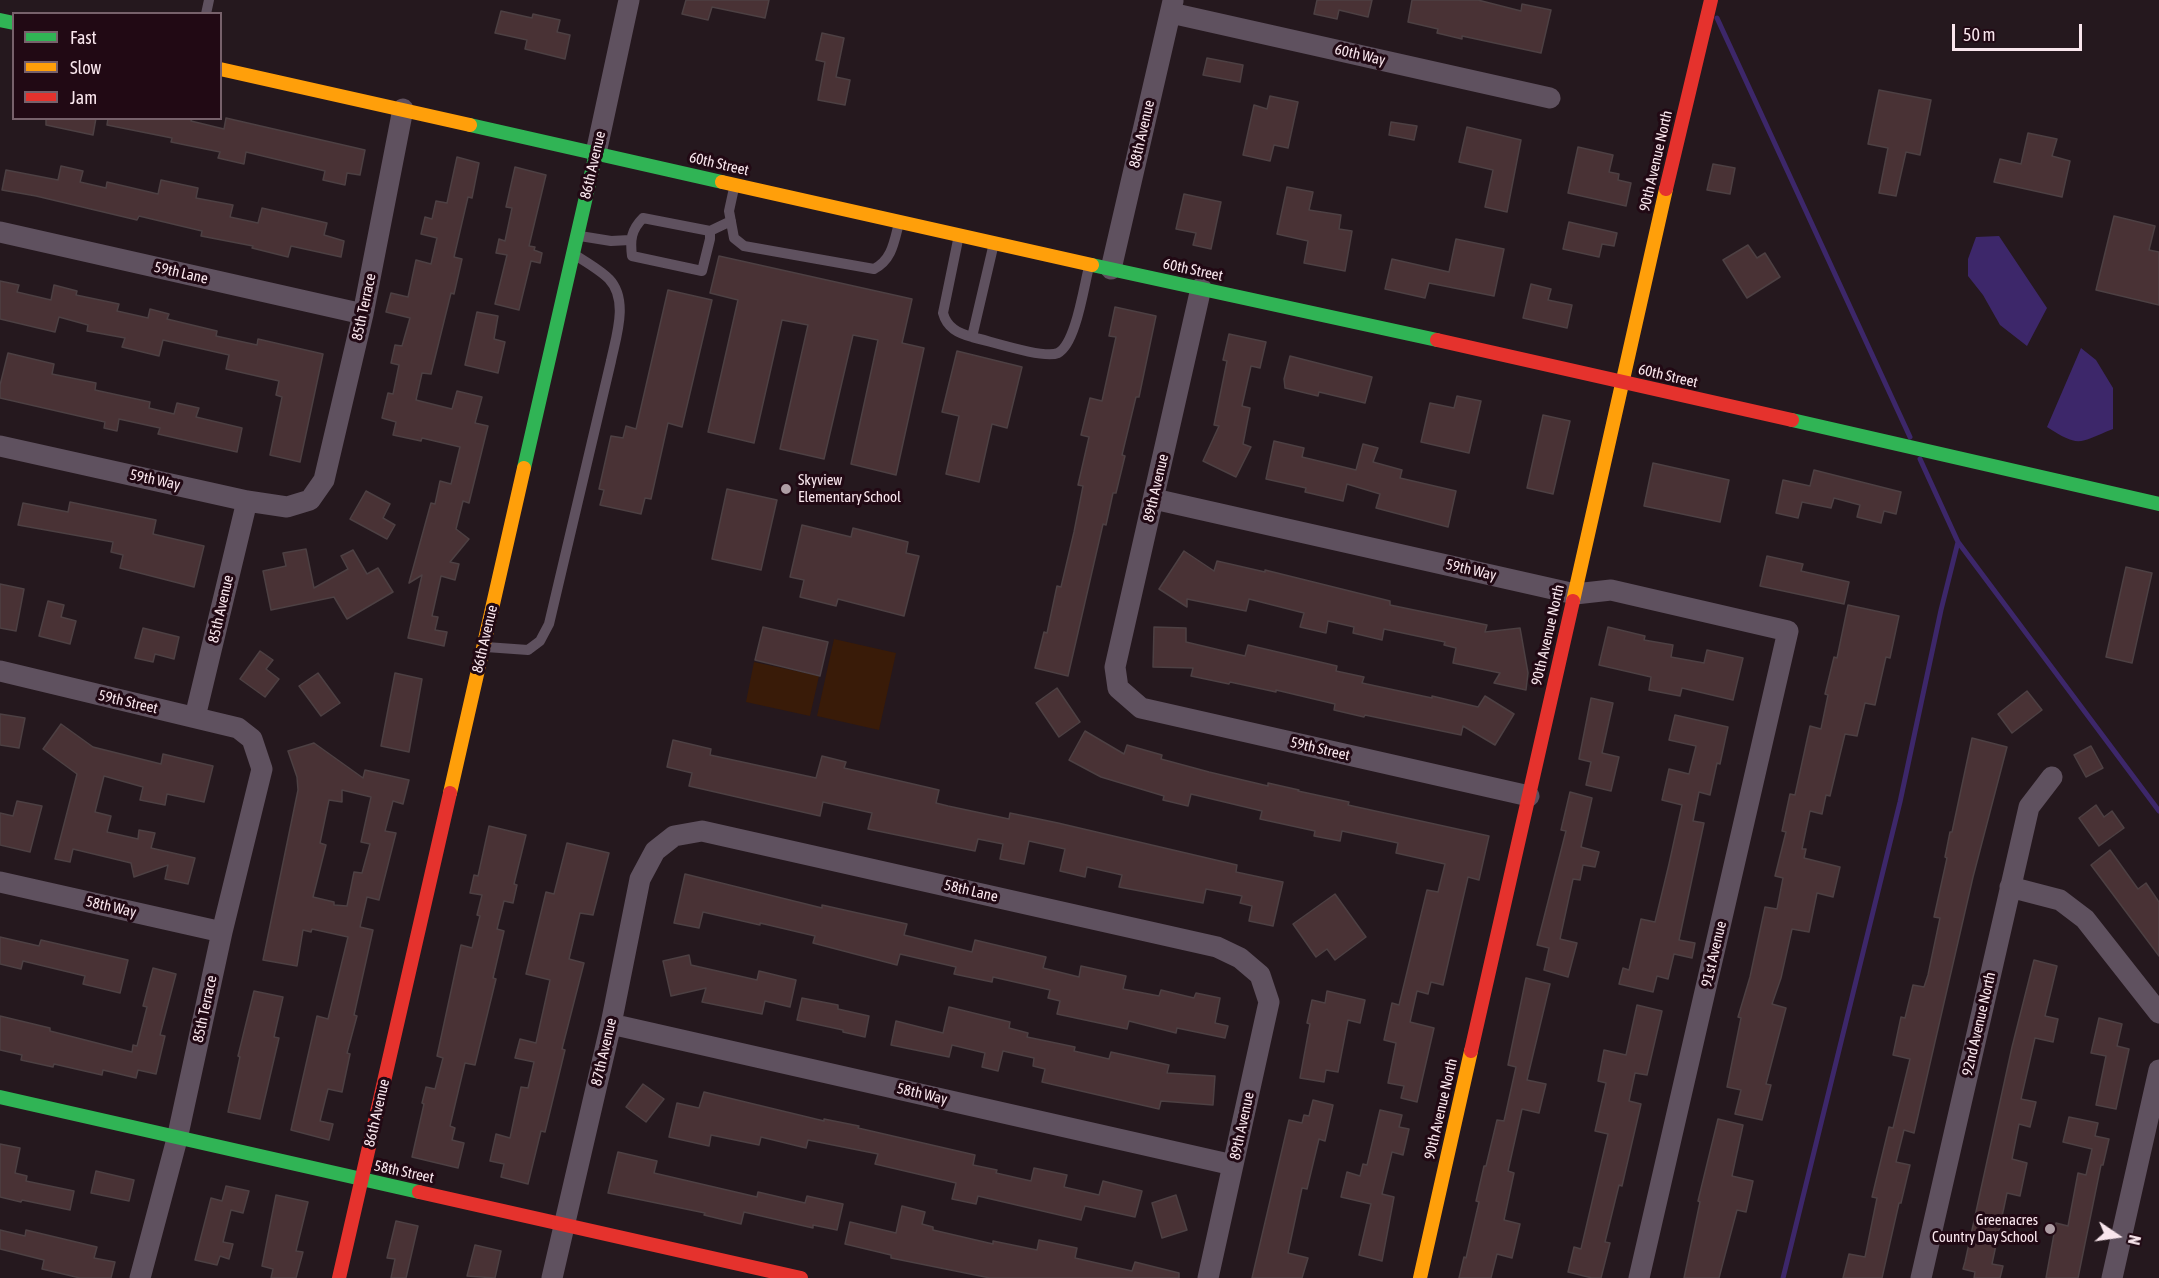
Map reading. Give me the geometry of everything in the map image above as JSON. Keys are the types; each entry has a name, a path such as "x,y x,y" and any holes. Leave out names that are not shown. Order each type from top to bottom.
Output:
{"street":[{"name":"86th Avenue","path":"339,1278 629,0"},
{"name":"90th Avenue North","path":"1420,1278 1695,62 1711,0"},
{"name":"60th Way","path":"1172,6 1550,98"},
{"name":"88th Avenue","path":"1111,269 1172,6"},
{"name":"60th Street","path":"222,69 1111,269 1490,351 2159,504"},
{"name":"85th Terrace","path":"310,500 324,480 363,314 403,109"},
{"name":"59th Lane","path":"0,232 363,314"},
{"name":"89th Avenue","path":"1118,688 1115,668 1201,288"},
{"name":"59th Way","path":"0,446 247,501 287,507 310,500"},
{"name":"59th Way","path":"1154,499 1575,594 1611,590 1788,631"},
{"name":"85th Avenue","path":"195,717 247,501"},
{"name":"91st Avenue","path":"1639,1278 1788,631"},
{"name":"59th Street","path":"0,671 238,728 252,739"},
{"name":"59th Street","path":"1118,688 1141,708 1529,796"},
{"name":"85th Terrace","path":"140,1278 177,1139 222,932 262,769 252,739"},
{"name":"92nd Avenue North","path":"1921,1278 2029,807 2052,777"},
{"name":"58th Lane","path":"674,836 702,831 1217,946 1240,958 1260,975"},
{"name":"87th Avenue","path":"552,1278 611,1024 640,879 655,851 674,836"},
{"name":"58th Way","path":"0,882 222,932"},
{"path":"2010,888 2060,900 2085,919 2159,1013"},
{"name":"89th Avenue","path":"1208,1278 1269,1002 1260,975"},
{"name":"58th Way","path":"611,1024 1233,1164"},
{"path":"2112,1278 2159,1070"},
{"name":"58th Street","path":"0,1097 177,1139 801,1278"}],"lane":[{"path":"735,184 729,211 734,238 744,246 874,269 882,265 891,253 900,222"},
{"path":"710,231 702,271 632,256 630,240 635,227 643,218 710,231 731,221"},
{"path":"577,235 611,241 630,240"},
{"path":"959,235 943,313 951,328 960,334 1045,355 1059,352 1074,329 1089,264"},
{"path":"972,337 994,243"},
{"path":"483,647 528,650 540,640 549,624 611,361 620,319 617,295 610,280 573,253"}],"shaded area":[{"path":"1999,236 2047,308 2027,346 2000,325 1983,295 1968,276 1968,259 1976,237"},
{"path":"2081,348 2096,360 2113,388 2113,429 2093,438 2073,441 2047,427"},
{"path":"834,639 896,653 879,730 817,716"},
{"path":"754,662 819,676 810,716 746,702"}],"building":[{"path":"686,0 769,0 765,18 712,7 708,20 682,14"},
{"path":"1317,0 1372,0 1368,17 1339,10 1337,19 1314,14"},
{"path":"1412,0 1478,0 1521,11 1522,4 1551,10 1541,53 1462,36 1462,39 1437,33 1438,29 1408,22"},
{"path":"501,11 532,18 533,14 560,20 557,32 570,35 565,59 525,49 527,40 495,33"},
{"path":"822,33 844,38 836,77 850,80 845,105 818,100 825,62 816,60"},
{"path":"1207,58 1243,65 1240,82 1203,75"},
{"path":"1879,90 1931,100 1920,155 1906,152 1896,196 1879,193 1888,148 1868,144"},
{"path":"1270,96 1298,102 1288,148 1274,145 1270,161 1243,155 1254,105 1267,109"},
{"path":"226,118 365,150 360,175 347,173 345,185 323,180 325,171 246,152 244,164 218,158 220,152 171,142 172,138 107,125 108,120 191,120 224,129"},
{"path":"46,120 96,120 93,135 46,125"},
{"path":"1391,122 1417,126 1414,140 1389,135"},
{"path":"1467,127 1521,140 1507,212 1485,207 1493,170 1459,162"},
{"path":"2028,133 2057,139 2052,156 2070,161 2062,197 1994,182 2000,159 2021,164"},
{"path":"1578,147 1613,155 1609,172 1619,174 1618,180 1631,183 1626,206 1568,193"},
{"path":"457,157 479,163 472,198 468,197 454,257 462,259 454,294 451,293 431,374 422,373 416,400 452,409 457,391 482,397 475,423 488,426 469,503 463,501 456,529 469,539 450,562 459,564 455,580 441,576 432,616 438,617 435,630 447,632 444,646 408,638 422,575 409,583 431,503 435,504 440,481 451,484 460,447 422,438 421,441 393,435 396,422 382,418 388,393 393,394 399,365 391,363 395,345 402,346 410,318 386,312 391,293 408,297 416,260 431,264 437,238 421,234 425,217 432,219 436,201 447,203"},
{"path":"1713,164 1735,168 1730,194 1707,190"},
{"path":"61,166 83,171 80,182 106,188 107,182 158,194 161,180 198,188 196,198 233,205 230,217 258,223 262,208 327,223 324,235 344,241 341,257 291,246 288,257 252,248 253,246 201,236 202,231 139,216 137,220 2,190 6,170 58,180"},
{"path":"515,167 546,175 529,246 535,247 534,250 542,253 540,263 531,261 519,310 495,304 507,255 496,253 499,239 505,241 512,208 506,207"},
{"path":"1287,187 1313,192 1309,210 1341,215 1339,229 1352,231 1345,271 1304,263 1308,241 1277,234"},
{"path":"1184,194 1221,202 1211,249 1193,245 1196,233 1176,229"},
{"path":"2114,216 2155,226 2149,250 2159,252 2159,305 2096,290"},
{"path":"1569,222 1617,233 1614,246 1602,244 1599,257 1563,249"},
{"path":"1456,239 1504,249 1494,296 1429,283 1425,298 1385,289 1392,259 1449,272"},
{"path":"1748,245 1757,258 1765,253 1780,277 1747,298 1723,260"},
{"path":"719,256 912,299 902,343 924,348 896,475 851,464 878,340 853,335 824,459 780,449 808,325 782,320 754,443 708,432 738,300 710,293"},
{"path":"0,281 19,285 17,292 51,300 54,285 77,291 76,295 119,304 117,311 148,318 150,309 169,314 167,319 217,331 216,336 257,345 258,339 323,354 300,462 270,455 282,397 276,395 279,381 226,369 229,355 163,340 159,356 122,347 125,338 87,331 88,325 59,317 55,332 0,319"},
{"path":"1531,284 1551,289 1548,300 1572,305 1567,328 1523,318"},
{"path":"668,290 712,300 682,427 668,423 651,499 645,498 641,514 600,505 604,490 599,489 611,436 623,438 626,426 636,429"},
{"path":"1115,307 1156,316 1139,397 1136,397 1122,455 1125,456 1116,493 1113,493 1106,525 1103,524 1068,676 1035,668 1044,632 1047,633 1057,586 1061,587 1074,532 1083,486 1078,485 1089,437 1081,435 1090,398 1102,401 1116,337 1109,336"},
{"path":"477,312 498,316 494,339 505,342 498,373 465,365"},
{"path":"1229,334 1266,342 1260,368 1251,366 1242,406 1250,408 1243,444 1251,447 1236,477 1203,461 1219,426 1214,425 1227,361 1223,360"},
{"path":"957,351 1022,367 1007,428 992,424 979,482 946,474 959,416 942,412"},
{"path":"8,353 54,364 52,374 96,383 95,390 150,402 149,408 174,414 177,403 199,408 196,417 242,428 237,452 158,434 160,428 119,419 117,431 104,428 105,422 0,398 0,385"},
{"path":"1290,356 1372,377 1365,403 1319,392 1318,396 1285,388 1284,379"},
{"path":"1457,396 1481,401 1469,453 1421,442 1430,403 1454,408"},
{"path":"1543,415 1570,421 1553,494 1527,488"},
{"path":"1274,441 1304,448 1302,457 1356,470 1363,444 1378,448 1373,462 1402,470 1400,478 1456,491 1448,527 1376,508 1380,494 1347,484 1343,501 1305,492 1306,488 1266,479"},
{"path":"1653,463 1729,480 1720,522 1644,506"},
{"path":"1814,470 1901,492 1896,514 1884,511 1881,523 1857,517 1860,505 1834,498 1831,508 1802,502 1798,518 1776,513 1783,480 1810,486"},
{"path":"727,489 777,500 761,570 712,559"},
{"path":"366,491 390,504 383,518 395,525 387,539 350,519"},
{"path":"70,502 156,520 153,534 204,546 194,587 120,568 123,555 111,552 113,542 18,525 23,503 68,512"},
{"path":"802,525 851,537 853,528 908,542 906,553 919,556 904,616 838,599 836,606 800,597 804,580 790,577"},
{"path":"306,549 314,588 348,569 341,556 353,550 367,574 378,568 393,592 347,619 334,597 271,610 263,571 286,566 283,553"},
{"path":"1184,551 1214,571 1217,561 1265,572 1265,570 1390,601 1390,605 1487,625 1485,632 1520,628 1528,673 1526,690 1494,683 1500,673 1453,663 1456,648 1444,645 1445,642 1384,629 1382,640 1353,633 1354,627 1328,621 1326,633 1300,627 1304,613 1249,599 1246,611 1187,599 1187,607 1159,589"},
{"path":"1767,556 1803,564 1801,571 1849,582 1844,604 1760,586"},
{"path":"2126,567 2152,573 2132,663 2106,657"},
{"path":"0,584 24,589 16,631 0,628"},
{"path":"48,601 64,605 61,617 76,621 70,644 39,636"},
{"path":"1848,605 1899,616 1890,658 1886,657 1875,705 1865,703 1857,736 1845,734 1830,796 1826,795 1822,814 1810,811 1802,849 1806,849 1804,858 1840,867 1833,897 1817,893 1809,932 1792,929 1781,978 1772,1004 1786,1008 1766,1084 1771,1085 1762,1120 1735,1114 1741,1090 1727,1087 1741,1018 1738,1017 1750,977 1765,907 1777,909 1783,878 1775,876 1786,832 1782,831 1790,794 1795,795 1810,726 1821,729 1828,695 1825,694 1834,657 1837,658"},
{"path":"763,627 828,642 820,676 755,660"},
{"path":"1154,627 1186,628 1186,642 1245,656 1248,645 1337,666 1336,671 1364,677 1362,683 1432,698 1432,696 1478,707 1485,696 1514,714 1495,745 1463,726 1461,735 1365,715 1364,717 1334,710 1335,704 1276,690 1276,692 1191,676 1193,668 1153,667"},
{"path":"1608,627 1645,636 1644,640 1673,645 1671,657 1704,663 1707,650 1743,658 1733,700 1682,688 1680,696 1649,690 1651,677 1599,665"},
{"path":"143,628 179,637 174,659 155,654 153,662 135,658"},
{"path":"260,651 273,660 266,669 279,679 265,697 240,679"},
{"path":"318,673 340,703 321,716 299,686"},
{"path":"395,673 422,679 409,752 381,746"},
{"path":"1057,688 1080,722 1059,737 1036,703"},
{"path":"2027,691 2042,710 2012,733 1998,714"},
{"path":"1591,698 1613,703 1602,753 1619,757 1611,791 1586,785 1591,762 1579,759"},
{"path":"0,714 25,718 19,748 0,745"},
{"path":"1675,715 1728,727 1710,795 1699,792 1693,821 1704,823 1679,940 1695,943 1692,958 1674,954 1668,979 1657,976 1653,992 1619,984 1623,968 1629,970 1641,919 1655,922 1669,864 1682,805 1662,800 1669,769 1689,774 1696,746 1669,740"},
{"path":"61,724 93,747 161,764 163,754 213,766 204,802 167,794 165,805 140,800 143,787 104,776 95,812 111,816 107,832 138,839 139,830 155,833 151,848 195,858 188,884 165,879 168,865 134,877 131,863 73,849 70,862 55,859 77,774 43,749"},
{"path":"1085,731 1124,754 1127,745 1162,755 1161,759 1209,772 1268,786 1268,783 1299,790 1349,802 1348,805 1489,836 1479,880 1468,877 1443,985 1431,982 1428,994 1417,991 1410,1022 1434,1028 1417,1102 1401,1098 1404,1086 1388,1083 1396,1043 1384,1040 1392,1003 1399,1005 1427,890 1438,892 1445,864 1396,853 1398,843 1342,831 1340,841 1314,836 1315,831 1260,819 1262,811 1191,794 1188,806 1163,800 1164,796 1101,777 1069,760"},
{"path":"1972,738 2007,747 1973,877 1914,1133 1904,1130 1896,1162 1910,1165 1901,1203 1899,1203 1882,1278 1843,1278 1849,1254 1865,1257 1877,1198 1872,1197 1889,1127 1893,1128 1910,1059 1893,1055 1901,1017 1905,1018 1913,985 1924,987 1928,975 1940,918 1934,917 1947,858 1945,857"},
{"path":"673,740 711,749 710,755 816,778 822,756 846,762 844,768 939,790 936,803 1009,819 1010,813 1237,865 1236,872 1283,882 1273,926 1249,921 1252,906 1240,903 1242,896 1206,889 1203,903 1119,887 1122,875 1087,867 1085,877 1060,871 1065,849 1029,841 1024,864 1000,859 1003,844 978,839 975,851 868,829 872,813 823,802 820,816 689,786 692,773 667,767"},
{"path":"314,743 363,778 365,770 409,780 403,804 393,801 385,831 396,833 379,900 367,897 360,927 373,930 354,1015 357,1016 347,1053 350,1054 342,1092 328,1089 320,1121 333,1124 329,1140 291,1130 317,1016 328,1019 348,937 312,929 311,932 303,930 297,966 263,960 298,790 297,777 288,751","holes":["342,790 371,797 361,842 370,844 362,873 354,872 347,906 334,905 334,902 313,897 326,845 320,843 329,800 342,802"]},
{"path":"2091,746 2103,768 2086,777 2074,755"},
{"path":"1570,792 1592,798 1581,847 1599,852 1595,867 1583,865 1580,880 1573,879 1560,939 1577,943 1568,977 1544,970 1549,948 1537,945 1566,831 1561,830"},
{"path":"17,801 42,806 30,852 0,845 0,813 13,816"},
{"path":"2096,805 2104,817 2112,811 2124,828 2099,846 2079,818"},
{"path":"489,826 526,835 514,884 517,885 513,903 504,901 497,929 504,931 493,978 496,979 475,1065 465,1063 450,1126 455,1128 452,1140 464,1143 458,1168 412,1157 426,1087 435,1089 443,1058 437,1056 461,945 472,948 480,916 477,915 482,895 470,893 474,875 478,876"},
{"path":"567,843 609,853 593,915 580,913 569,959 584,963 562,1049 565,1050 545,1132 541,1131 528,1184 501,1177 504,1164 490,1161 496,1134 510,1138 521,1087 528,1088 534,1062 515,1058 520,1039 536,1043 550,980 526,974 546,892 554,894"},
{"path":"2110,850 2138,889 2146,883 2159,902 2159,956 2091,865"},
{"path":"685,874 822,908 822,905 907,924 904,935 972,952 975,940 1046,957 1043,968 1079,977 1081,966 1126,976 1123,989 1159,996 1161,990 1194,998 1196,993 1220,998 1215,1023 1228,1026 1225,1038 1177,1028 1176,1033 1129,1021 1127,1029 1057,1014 1060,1001 1048,998 1050,990 993,977 992,982 954,974 956,967 900,954 897,965 813,943 815,936 760,923 760,925 703,912 699,928 674,923"},
{"path":"1335,894 1366,937 1335,960 1327,949 1316,957 1293,924"},
{"path":"0,937 39,946 41,940 128,960 120,993 83,984 85,976 23,961 21,969 0,964"},
{"path":"689,955 691,965 757,980 759,971 796,980 790,1007 765,1001 762,1014 702,1002 706,988 671,996 663,961"},
{"path":"2034,960 2057,966 2045,1016 2058,1019 2053,1042 2035,1038 2021,1099 2036,1102 2030,1127 2019,1124 2012,1159 2027,1163 2020,1196 2007,1193 1992,1264 2003,1266 2000,1278 1974,1278 1975,1272 1963,1269 2012,1047"},
{"path":"153,968 176,974 160,1035 165,1036 156,1074 138,1070 136,1078 103,1070 102,1075 54,1064 53,1067 21,1060 22,1055 0,1050 0,1016 132,1052 133,1045 137,1046 147,1007 143,1006"},
{"path":"1526,978 1550,984 1527,1080 1546,1084 1539,1113 1522,1109 1508,1171 1514,1173 1504,1220 1520,1224 1512,1258 1497,1254 1491,1278 1459,1278 1464,1257 1466,1258 1479,1202 1476,1201 1497,1120 1504,1121 1516,1067 1508,1065"},
{"path":"254,991 283,997 274,1037 279,1038 260,1119 228,1112 240,1057 238,1056"},
{"path":"1327,991 1365,1000 1360,1023 1348,1020 1338,1072 1326,1070 1324,1082 1300,1078 1312,1000 1325,1003"},
{"path":"802,998 838,1005 838,1009 869,1016 865,1037 797,1020"},
{"path":"1637,1005 1662,1011 1647,1075 1635,1073 1629,1101 1641,1104 1622,1186 1619,1185 1605,1242 1610,1243 1601,1278 1592,1278 1568,1272 1574,1247 1581,1249 1608,1134 1595,1131 1606,1083 1598,1081 1604,1050 1626,1055"},
{"path":"949,1007 1010,1022 1009,1028 1028,1033 1027,1037 1075,1047 1074,1051 1109,1059 1111,1052 1169,1065 1167,1073 1215,1076 1213,1105 1161,1101 1159,1109 1042,1082 1045,1069 1033,1066 1034,1058 1003,1051 998,1071 982,1067 985,1053 952,1045 949,1057 891,1045 896,1021 943,1033"},
{"path":"2099,1018 2122,1024 2117,1046 2129,1049 2116,1109 2096,1105 2106,1056 2091,1053"},
{"path":"643,1084 664,1099 646,1122 626,1107"},
{"path":"704,1092 824,1121 824,1119 859,1126 858,1128 975,1155 973,1165 1031,1181 1034,1168 1067,1175 1064,1187 1099,1195 1103,1181 1142,1191 1135,1217 1085,1206 1081,1220 978,1196 976,1204 952,1199 956,1183 875,1164 878,1154 808,1140 806,1148 761,1137 759,1145 711,1135 709,1146 669,1137 677,1103 699,1108"},
{"path":"1313,1100 1333,1105 1325,1141 1319,1139 1307,1189 1302,1188 1288,1253 1308,1258 1302,1278 1252,1278 1289,1120 1302,1123 1304,1115 1309,1116"},
{"path":"1380,1110 1402,1115 1399,1127 1409,1129 1403,1155 1392,1152 1382,1194 1394,1197 1382,1261 1359,1255 1371,1204 1341,1197 1347,1172 1360,1176 1363,1164 1367,1165"},
{"path":"2069,1117 2098,1123 2095,1136 2109,1139 2103,1165 2101,1165 2078,1278 2046,1278 2056,1223 2068,1226 2078,1173 2086,1175 2092,1149 2063,1142"},
{"path":"1718,1119 1743,1125 1732,1176 1753,1181 1746,1212 1737,1210 1719,1278 1684,1278 1700,1202 1698,1201"},
{"path":"0,1144 20,1148 15,1173 27,1176 26,1181 74,1191 70,1210 0,1197"},
{"path":"618,1152 657,1161 654,1173 757,1197 758,1192 805,1203 807,1196 843,1204 837,1230 813,1225 813,1228 744,1212 741,1224 704,1215 705,1213 608,1193"},
{"path":"96,1171 134,1180 129,1201 91,1193"},
{"path":"226,1186 249,1191 243,1213 231,1210 223,1242 233,1244 229,1259 220,1256 217,1265 195,1260 211,1198 222,1201"},
{"path":"276,1195 308,1202 296,1251 303,1252 296,1278 271,1278 273,1269 262,1266"},
{"path":"1176,1195 1187,1230 1162,1238 1152,1203"},
{"path":"902,1206 925,1212 922,1224 933,1227 933,1230 993,1244 993,1241 1037,1250 1039,1240 1077,1248 1075,1258 1132,1271 1135,1262 1179,1273 1179,1278 990,1278 891,1258 891,1255 845,1244 850,1222 896,1233"},
{"path":"396,1221 418,1226 406,1278 391,1278 395,1259 387,1258"},
{"path":"0,1230 25,1236 26,1230 97,1247 94,1258 115,1262 111,1278 80,1278 42,1269 44,1260 0,1249"},
{"path":"475,1245 501,1251 495,1278 467,1276"}],"waterway":[{"path":"1717,18 1910,437"},
{"path":"1920,459 1958,542 2159,811"},
{"path":"1783,1278 1900,802 1958,542"}],"traffic: fast":[{"path":"0,20 12,23"},
{"path":"470,125 722,182"},
{"path":"524,468 596,153"},
{"path":"1092,265 1437,340"},
{"path":"1792,420 2159,504"},
{"path":"0,1097 419,1192"}],"traffic: slow":[{"path":"222,69 470,125"},
{"path":"722,182 1092,265"},
{"path":"1573,601 1666,189"},
{"path":"450,793 524,468"},
{"path":"1420,1278 1471,1051"}],"traffic: jam":[{"path":"1666,189 1711,0"},
{"path":"1437,340 1792,420"},
{"path":"1471,1051 1573,601"},
{"path":"339,1278 450,793"},
{"path":"419,1192 801,1278"}],"place":[{"name":"Skyview Elementary School","path":"786,489"},
{"name":"Greenacres Country Day School","path":"2050,1229"}]}
